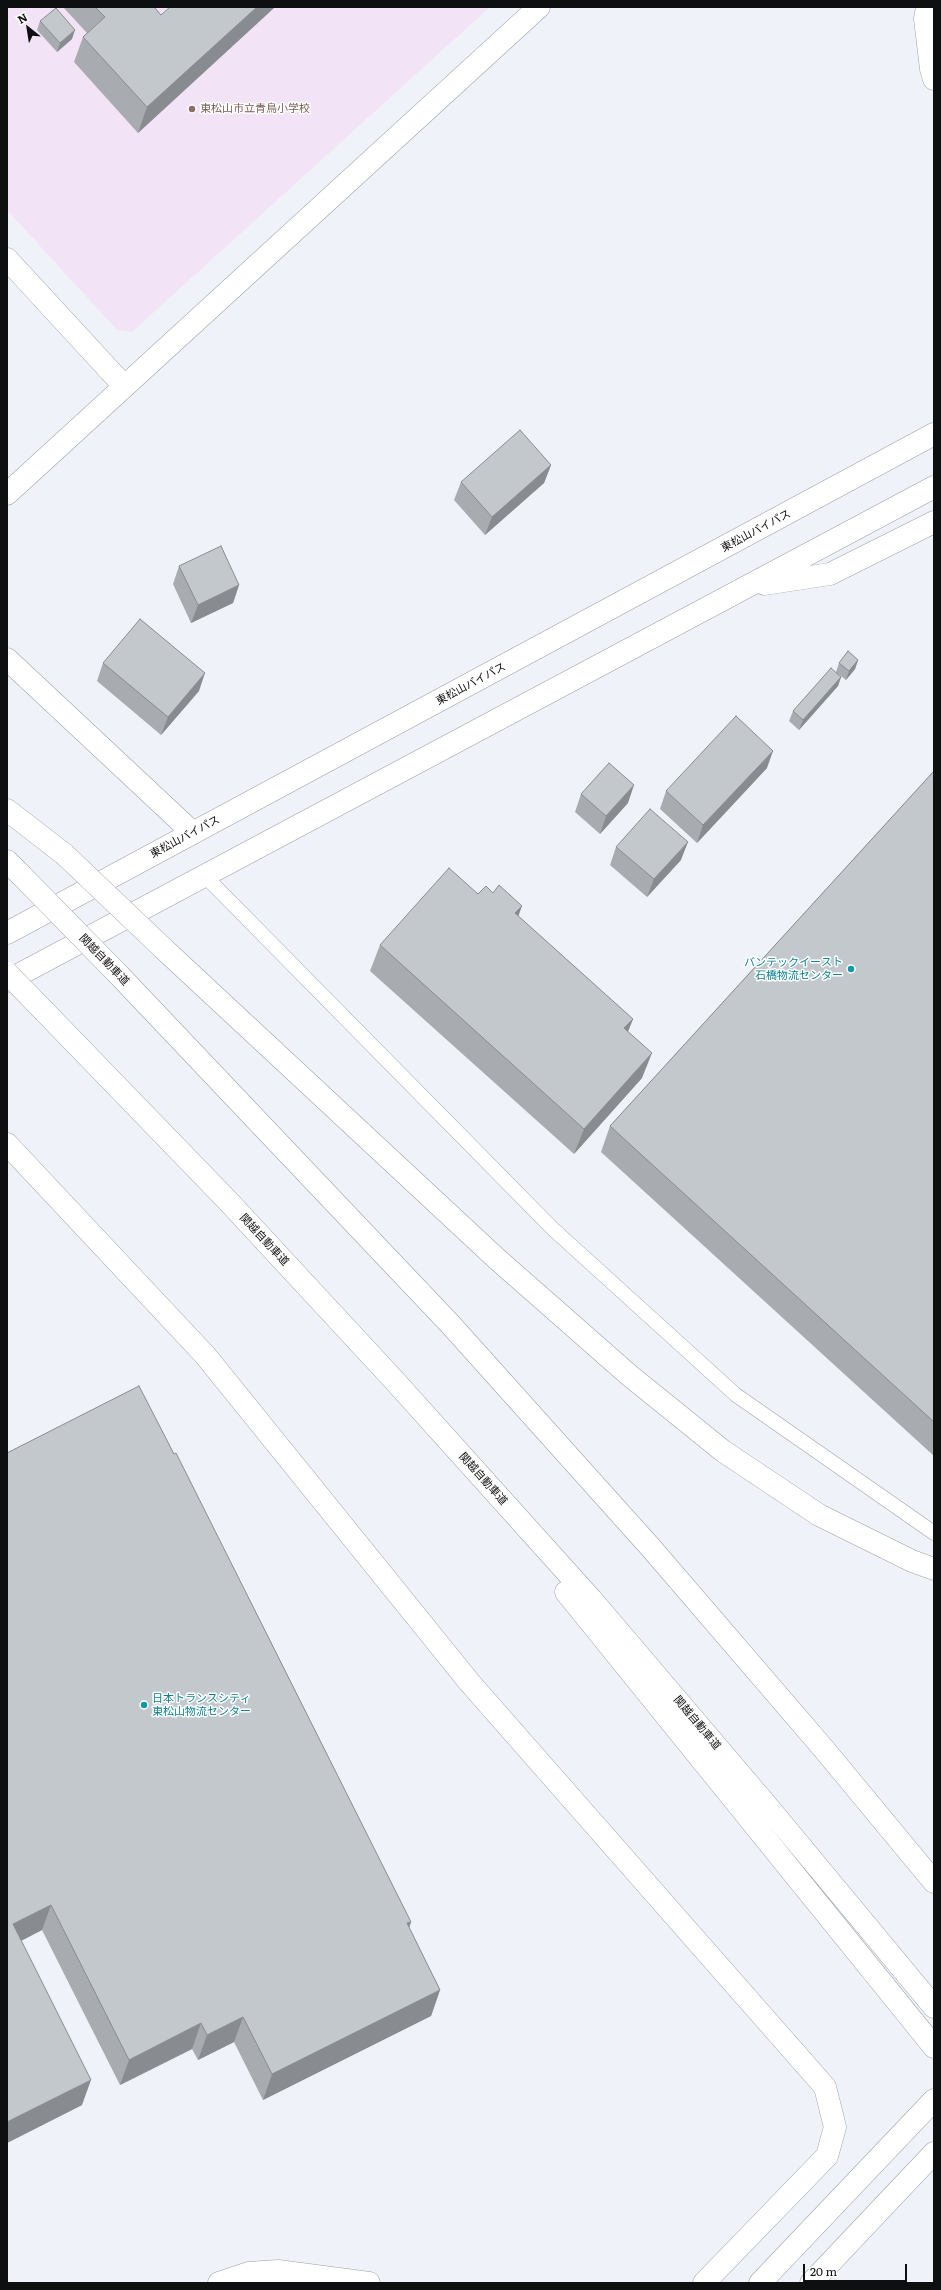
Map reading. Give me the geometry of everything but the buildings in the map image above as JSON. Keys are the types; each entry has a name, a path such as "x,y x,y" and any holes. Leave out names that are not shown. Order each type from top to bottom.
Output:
{"main road":[{"path":"7,494 539,7"},
{"path":"927,7 925,19 931,69 934,79"},
{"path":"7,259 124,386"},
{"name":"東松山バイパス","path":"7,933 934,434"},
{"path":"7,981 204,874 934,487"},
{"path":"746,587 830,574 934,522"},
{"path":"7,659 193,833"},
{"path":"7,810 64,854 496,1259 629,1375 723,1451 819,1515 912,1561 934,1569"},
{"name":"関越自動車道","path":"13,867 118,974 451,1325 652,1549 824,1748 934,1882"},
{"name":"関越自動車道","path":"7,973 228,1201 393,1379 591,1598 768,1807 933,2006"},
{"path":"7,1144 205,1355 470,1683 825,2087 834,2127 827,2156 704,2283"},
{"path":"393,1379 914,2021 934,2048"},
{"path":"760,2283 934,2100"},
{"path":"811,2283 934,2153"},
{"path":"219,2283 249,2273 278,2271 369,2283"}],"lane":[{"path":"204,874 553,1229 736,1395 934,1534"}],"shaded area":[{"name":"東松山市立青鳥小学校","path":"7,7 490,7 132,332 117,330 7,210"}],"place":[{"name":"東松山市立青鳥小学校","path":"192,109"},
{"name":"バンテックイースト 石橋物流センター","path":"851,969"},
{"name":"日本トランスシティ 東松山物流センター","path":"144,1705"}]}
